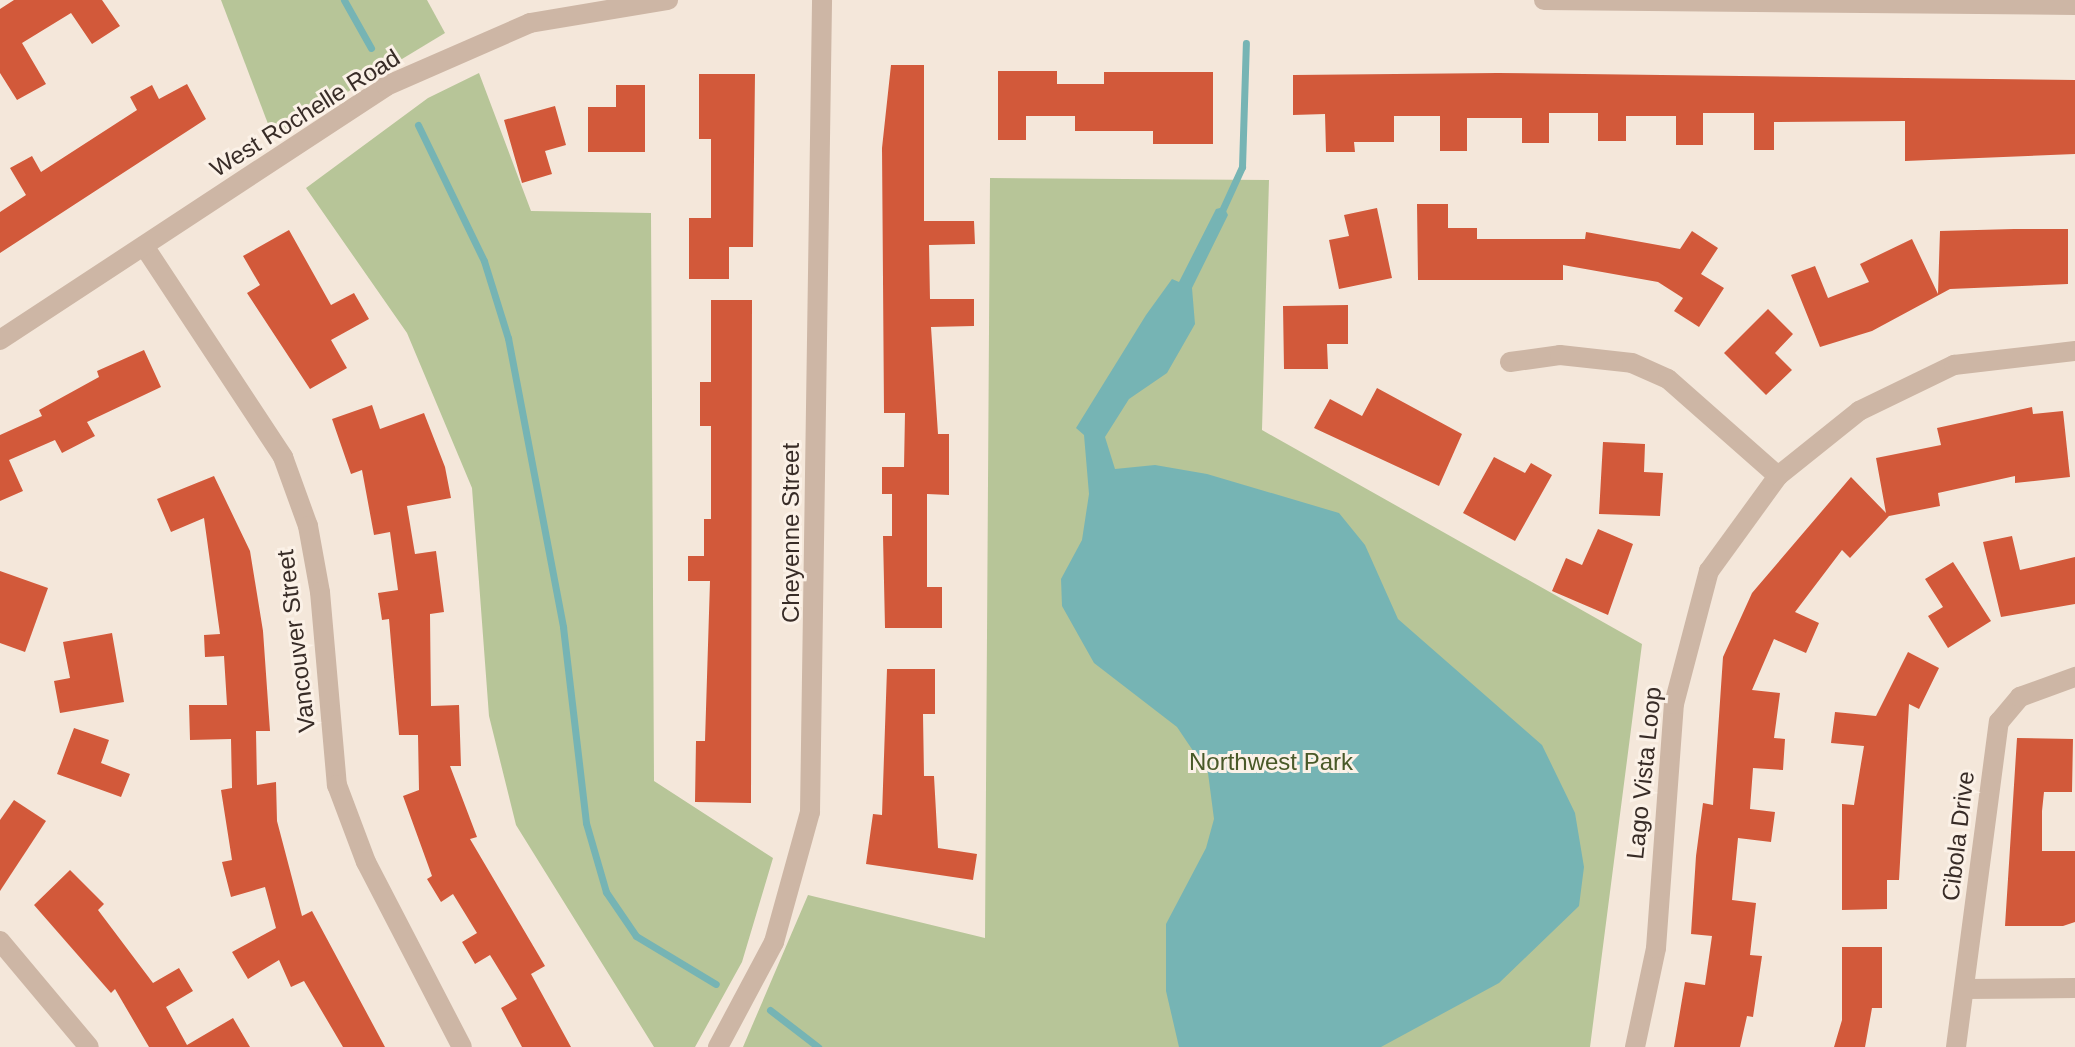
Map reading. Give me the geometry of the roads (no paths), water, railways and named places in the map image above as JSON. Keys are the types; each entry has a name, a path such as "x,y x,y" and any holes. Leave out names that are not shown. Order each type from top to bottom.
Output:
{"street":[{"name":"West Rochelle Road","path":"0,340 386,86 530,23 668,0"},
{"name":"Cheyenne Street","path":"718,1047 774,942 810,812 822,0"},
{"path":"1544,0 2075,5"},
{"name":"Vancouver Street","path":"144,246 283,457 308,526 320,592 337,785 366,862 462,1047"},
{"name":"Lago Vista Loop","path":"1635,1047 1656,948 1674,704 1692,625 1709,571 1778,476 1859,411 1954,365 2075,351"},
{"path":"1510,362 1560,355 1632,363 1668,379 1778,476"},
{"name":"Cibola Drive","path":"1956,1047 1999,722 2020,697 2075,677"},
{"path":"0,941 89,1047"},
{"path":"1964,989 2075,988"}],"water":[{"path":"1224,207 1228,215 1192,288 1195,324 1167,373 1129,399 1105,437 1115,469 1155,465 1207,474 1339,513 1365,545 1398,619 1542,745 1575,813 1584,867 1579,906 1499,983 1381,1047 1179,1047 1166,991 1166,924 1206,848 1214,819 1208,773 1177,727 1094,663 1062,606 1061,579 1082,540 1089,494 1084,435 1076,428 1146,315 1172,279 1179,282 1216,209"}],"waterway":[{"path":"344,0 371,48"},
{"path":"1220,215 1242,167 1246,43"},
{"path":"418,125 484,261 508,338 563,627 586,823 606,892 636,936 716,984"},
{"path":"770,1010 818,1047"}],"park label":[{"name":"Northwest Park","path":"1271,762"}]}
